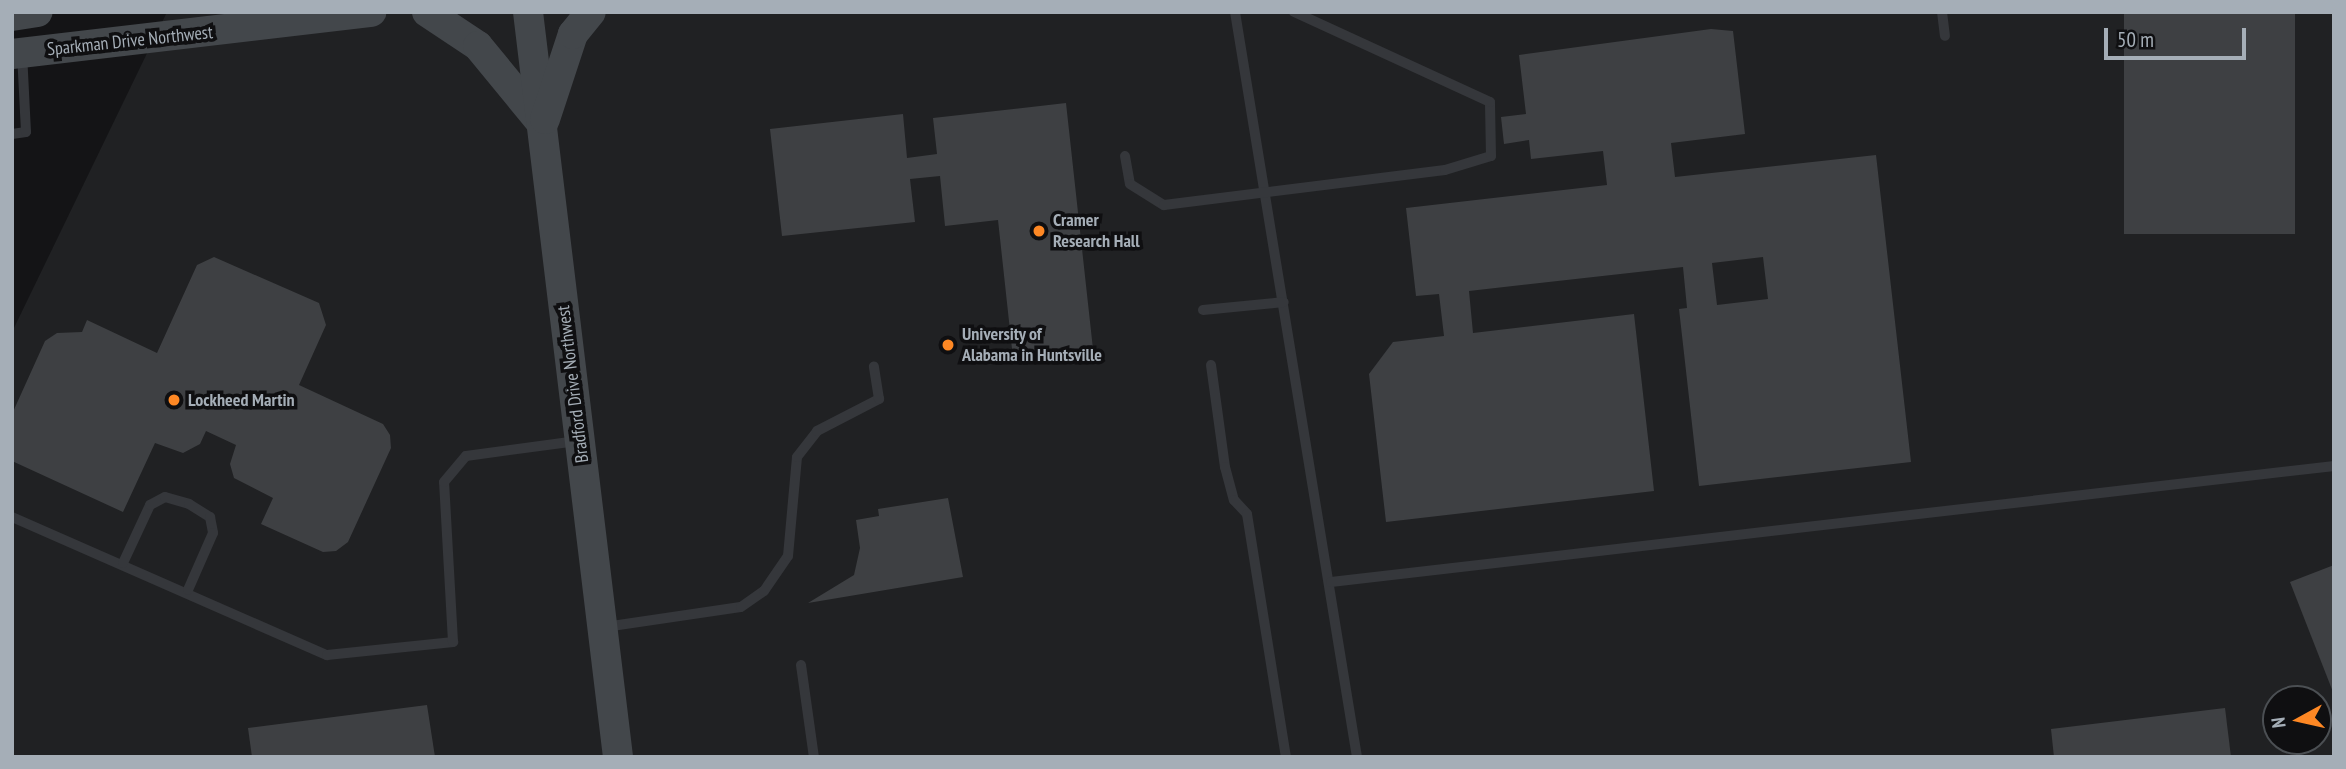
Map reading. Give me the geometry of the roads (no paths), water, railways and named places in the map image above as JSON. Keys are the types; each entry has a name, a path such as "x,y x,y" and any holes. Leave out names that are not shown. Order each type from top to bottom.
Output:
{"main road":[{"path":"12,16 38,12"},
{"name":"Sparkman Drive Northwest","path":"17,54 372,12"},
{"path":"427,12 478,46 543,125"},
{"name":"Bradford Drive Northwest","path":"528,12 618,757"},
{"path":"543,125 573,34 591,12"}],"lane":[{"path":"1235,12 1331,582 1357,757"},
{"path":"1125,156 1130,184 1164,205 1265,190 1445,170 1491,156 1490,102 1294,12"},
{"path":"1942,12 1945,36"},
{"path":"12,134 26,132 17,54"},
{"path":"1203,310 1284,302"},
{"path":"1210,365 1225,467 1234,500 1247,514 1286,757"},
{"path":"602,627 741,607 764,592 788,556 797,457 817,431 879,400 874,366"},
{"path":"12,517 188,590 327,655 453,642 444,482 466,456 580,440"},
{"path":"1331,582 2334,466"},
{"path":"123,563 150,505 165,498 189,504 210,517 212,533 188,590"},
{"path":"801,665 814,757"}],"place":[{"name":"Cramer Research Hall","path":"1039,231"},
{"name":"University of Alabama in Huntsville","path":"948,345"},
{"name":"Lockheed Martin","path":"174,400"}]}
